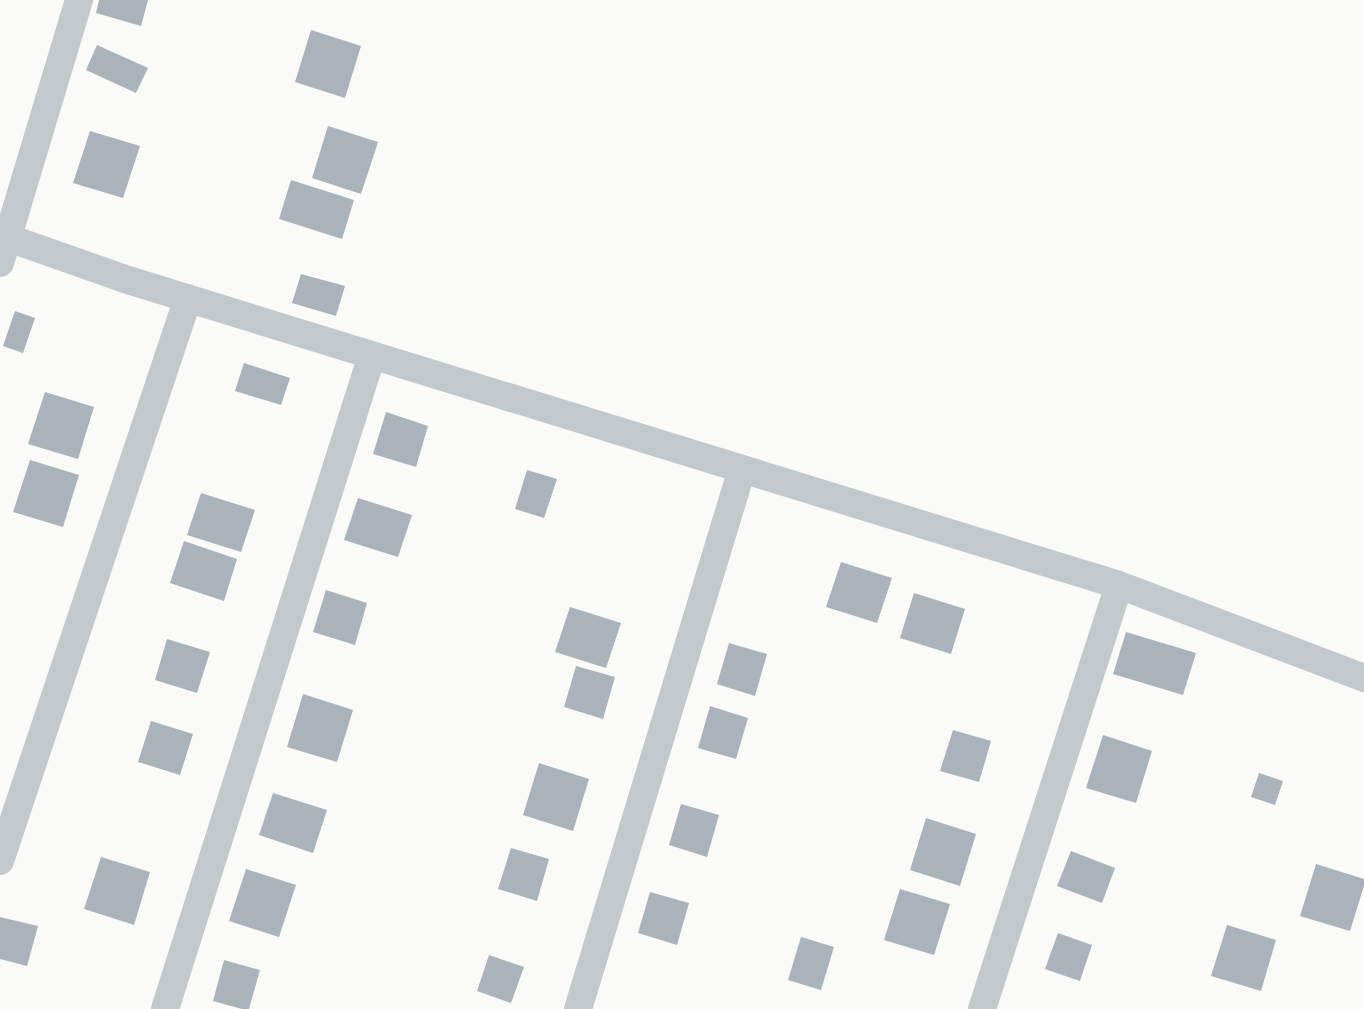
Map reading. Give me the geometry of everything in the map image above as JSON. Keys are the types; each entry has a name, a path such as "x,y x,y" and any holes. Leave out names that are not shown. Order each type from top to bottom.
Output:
{"street":[{"path":"79,0 3,245 188,298 1119,585 1364,678"},
{"path":"0,861 188,298"},
{"path":"165,1009 372,355"},
{"path":"578,1009 742,469"},
{"path":"982,1009 1119,585"}],"building":[{"path":"99,0 148,0 141,26 96,13"},
{"path":"311,30 361,46 345,98 295,82"},
{"path":"97,45 148,68 136,93 86,70"},
{"path":"328,126 378,142 361,194 312,178"},
{"path":"90,131 140,146 123,198 73,183"},
{"path":"291,180 354,200 342,239 279,219"},
{"path":"301,274 345,286 336,316 292,303"},
{"path":"15,311 35,318 23,353 3,346"},
{"path":"244,363 290,378 281,405 235,391"},
{"path":"45,392 94,407 78,459 28,444"},
{"path":"386,412 428,426 416,467 373,454"},
{"path":"30,460 79,475 63,527 13,512"},
{"path":"527,470 557,479 544,518 515,509"},
{"path":"201,493 255,510 241,552 187,535"},
{"path":"358,498 412,515 398,557 344,540"},
{"path":"184,541 237,559 224,601 170,583"},
{"path":"841,562 892,578 877,623 826,607"},
{"path":"326,590 367,603 355,645 313,632"},
{"path":"914,593 965,609 951,654 900,638"},
{"path":"570,607 621,623 606,668 555,652"},
{"path":"1126,632 1196,653 1183,695 1113,674"},
{"path":"167,639 210,652 197,693 155,680"},
{"path":"729,643 767,654 755,696 717,684"},
{"path":"576,666 615,677 603,719 564,707"},
{"path":"303,694 353,710 337,762 287,747"},
{"path":"710,706 748,718 736,759 698,748"},
{"path":"151,721 193,734 180,775 138,762"},
{"path":"953,730 991,741 979,782 940,771"},
{"path":"1103,735 1152,751 1136,803 1086,788"},
{"path":"539,763 589,779 573,831 523,815"},
{"path":"1259,773 1283,781 1275,805 1251,797"},
{"path":"273,793 327,810 313,853 259,835"},
{"path":"681,804 719,815 707,857 669,845"},
{"path":"926,818 976,834 960,886 910,870"},
{"path":"511,848 549,859 537,901 498,889"},
{"path":"1071,851 1115,868 1102,903 1057,886"},
{"path":"101,857 150,872 134,925 84,909"},
{"path":"1316,864 1364,879 1364,886 1350,931 1300,916"},
{"path":"246,869 296,885 279,937 229,921"},
{"path":"900,889 950,904 934,955 884,940"},
{"path":"650,892 689,903 677,945 638,933"},
{"path":"0,917 38,926 27,966 0,959"},
{"path":"1227,925 1276,940 1261,991 1211,976"},
{"path":"1058,933 1092,945 1080,981 1045,969"},
{"path":"801,937 834,947 821,990 788,980"},
{"path":"489,955 524,967 511,1003 477,991"},
{"path":"224,960 260,970 249,1009 242,1009 213,1001"}]}
